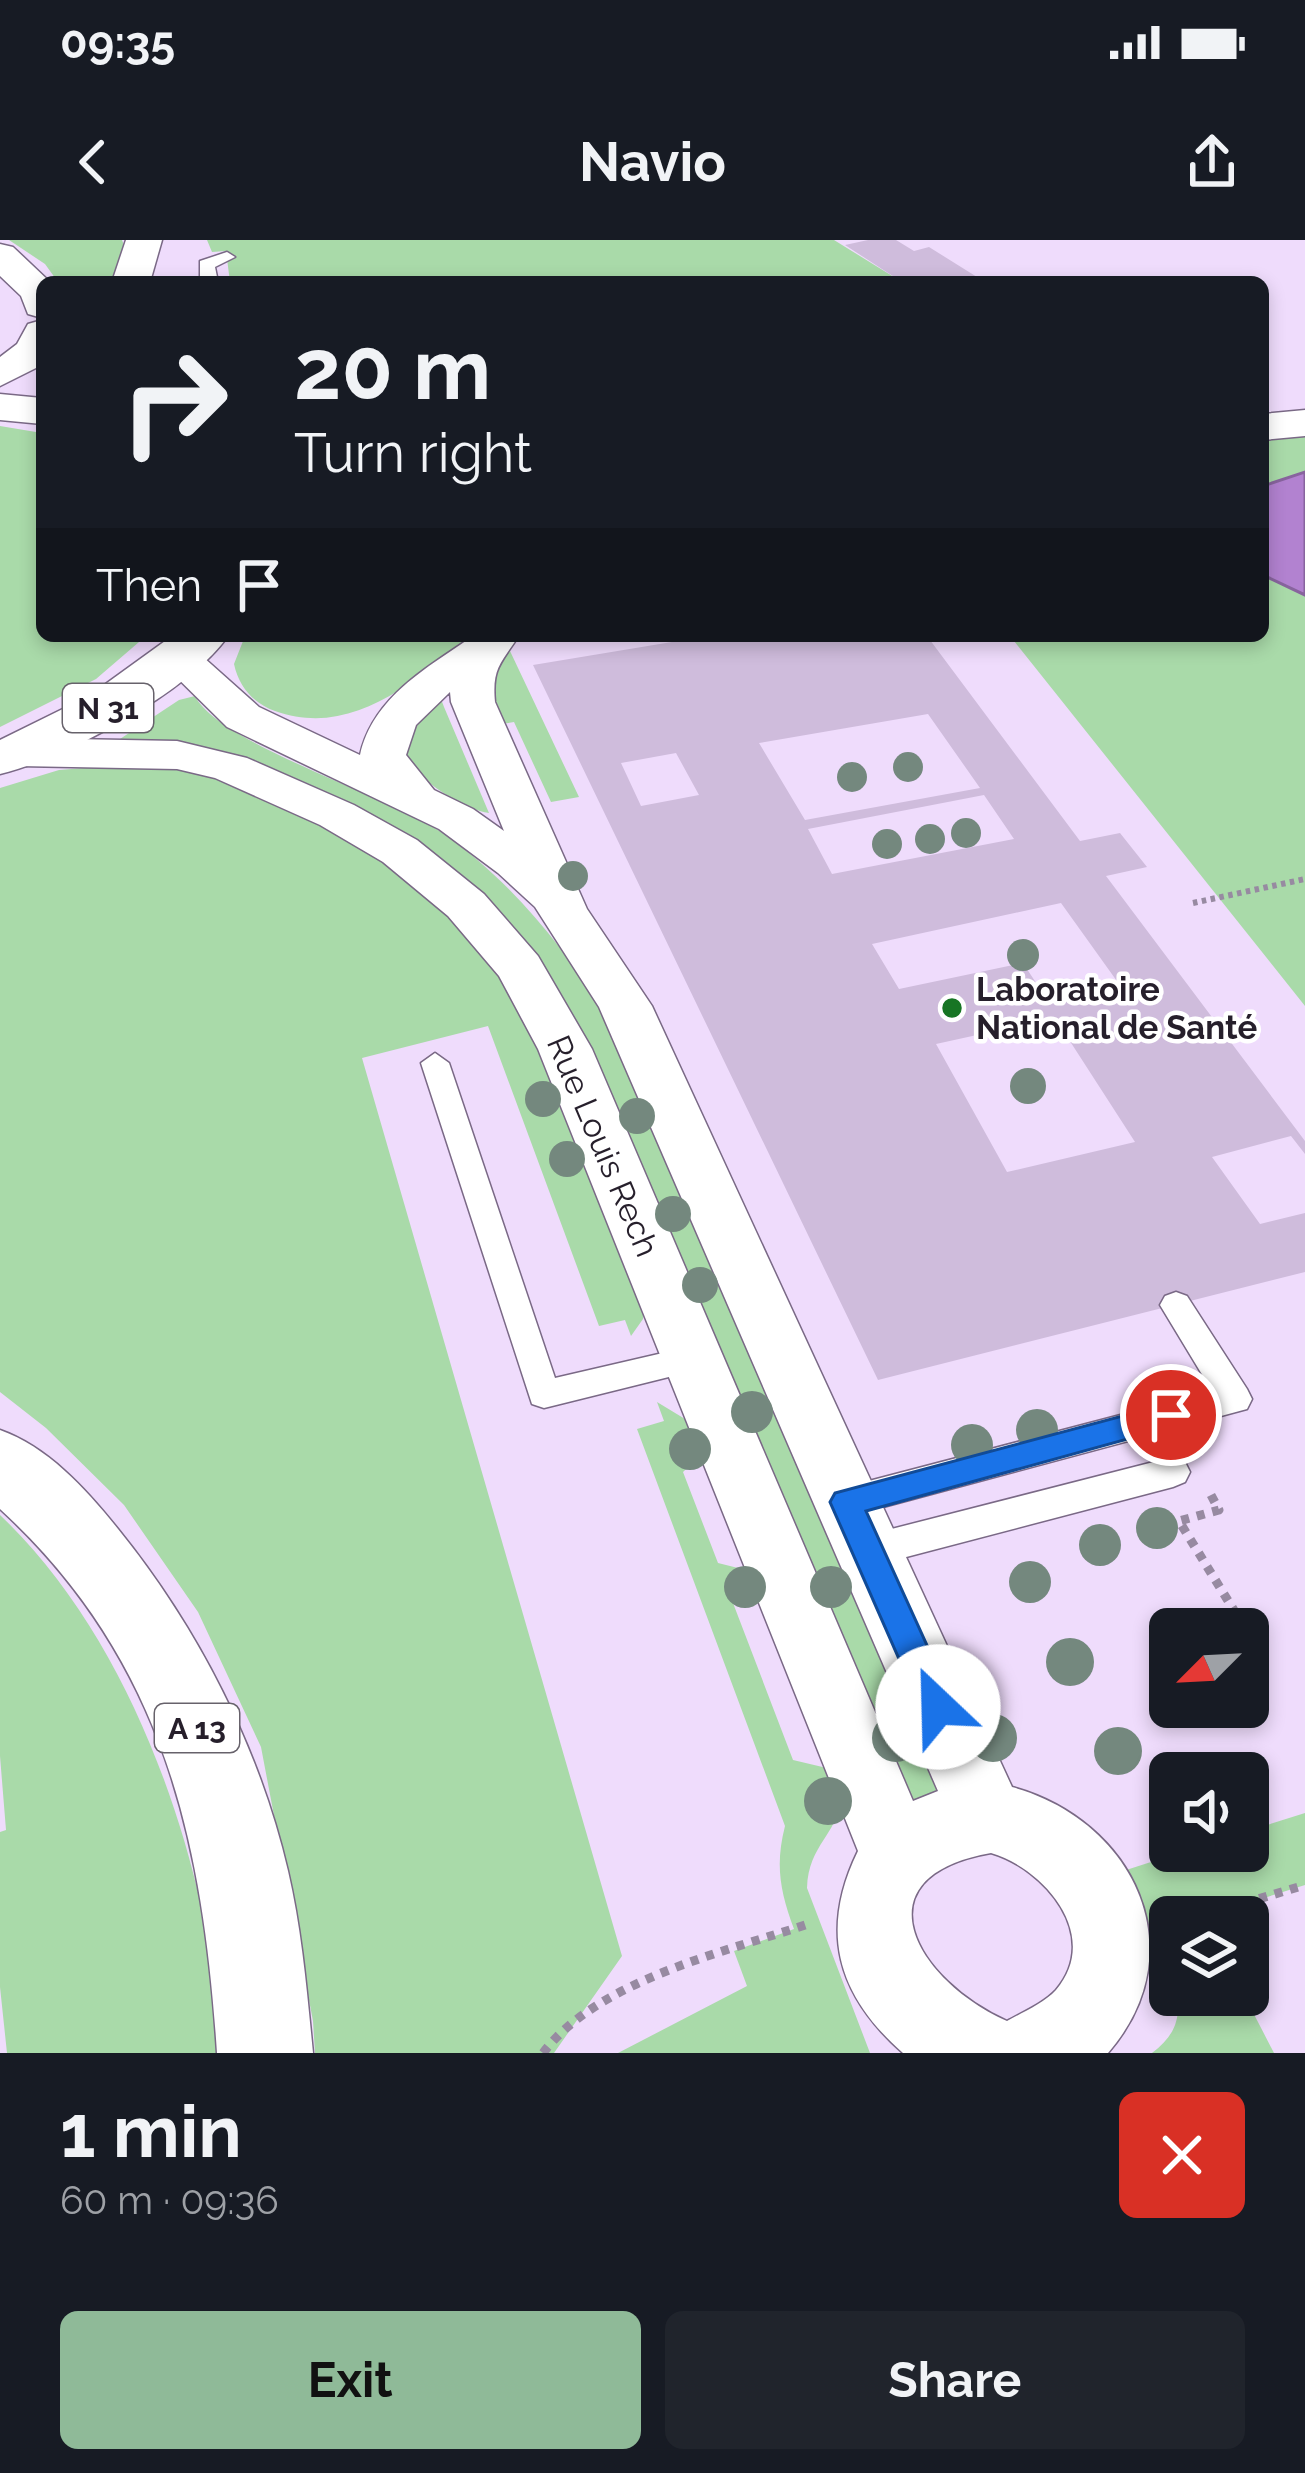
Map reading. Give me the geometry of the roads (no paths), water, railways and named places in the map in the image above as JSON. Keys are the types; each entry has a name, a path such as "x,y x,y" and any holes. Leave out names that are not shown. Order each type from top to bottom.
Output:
{"main road":[{"path":"133,276 145,240"},
{"path":"145,240 153,276"},
{"path":"0,255 36,289"},
{"path":"0,374 36,347"},
{"path":"0,406 36,410"},
{"path":"1269,426 1305,423"},
{"name":"N 31","path":"9,755 91,719 150,682 191,646"},
{"name":"A 13","path":"0,1462 39,1493 96,1556 201,1734 238,1846 255,1945 265,2053"}],"street":[{"path":"263,727 345,728 424,692 490,644"},
{"path":"490,644 471,678 473,702 562,910 625,1006 987,1817"},
{"path":"191,646 204,685 263,727 414,796 515,862 562,910"},
{"path":"414,796 383,755 384,737 424,692"},
{"name":"Rue Louis Rech","path":"9,755 177,755 231,768 338,815 384,842 466,904 520,968 566,1048 898,1855"},
{"path":"986,2053 946,2039 913,2012 889,1978 876,1939 877,1900 884,1876 898,1855 938,1827 987,1817 1018,1823 1071,1855 1108,1911 1114,1944 1109,1982 1092,2016 1064,2041 1031,2053"}],"lane":[{"path":"208,276 206,266 227,257"},
{"path":"435,1063 544,1394 692,1359"},
{"path":"857,1527 1235,1399 1176,1305"},
{"path":"857,1527 1173,1472"}],"place":[{"name":"Laboratoire National de Santé","path":"952,1008"}]}
